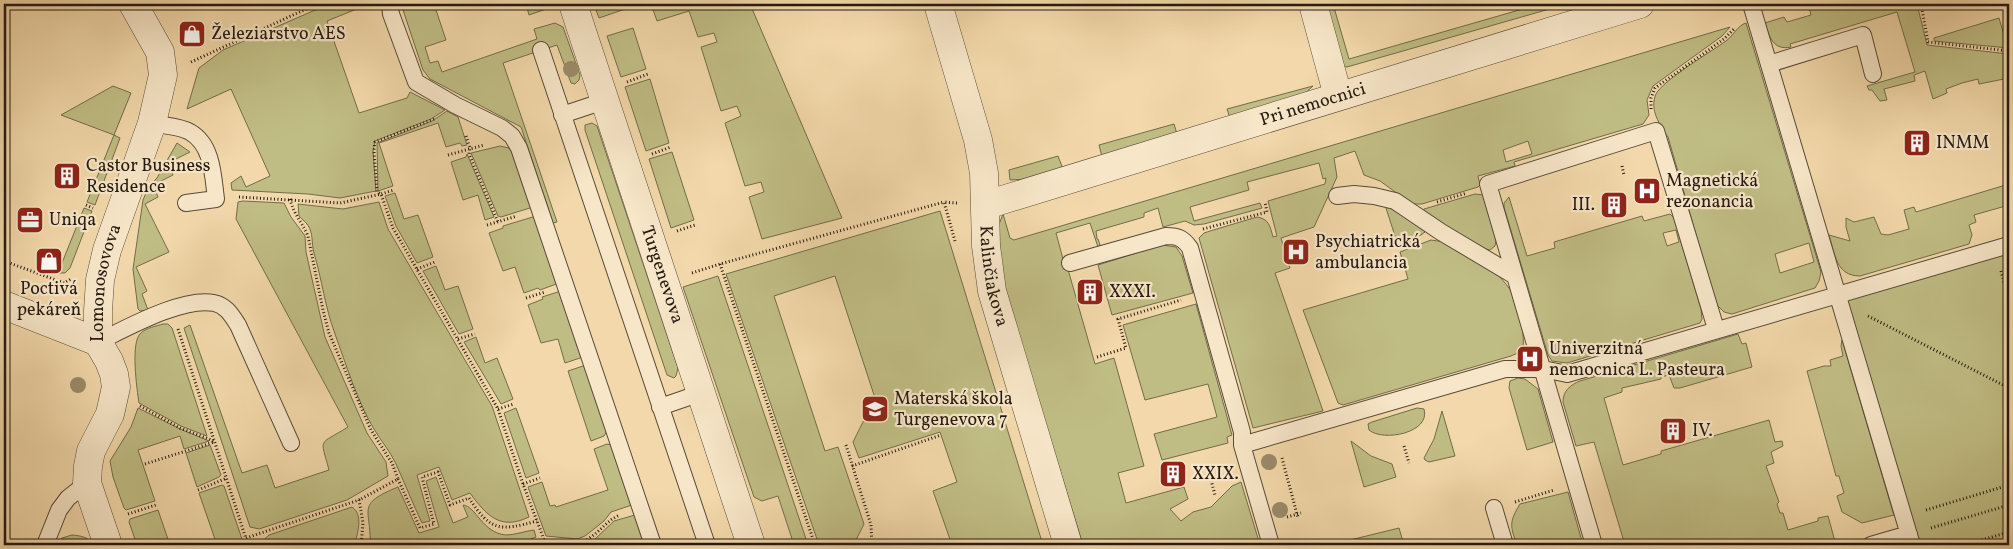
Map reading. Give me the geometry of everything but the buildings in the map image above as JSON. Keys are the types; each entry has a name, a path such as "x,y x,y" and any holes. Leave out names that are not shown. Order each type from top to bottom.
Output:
{"street":[{"path":"133,4 160,52 173,70"},
{"name":"Turgenevova","path":"573,4 751,545"},
{"name":"Kalinčiakova","path":"938,4 978,140 984,173 986,246 992,291 1068,545"},
{"path":"1313,4 1338,96"},
{"name":"Pri nemocnici","path":"986,204 1640,4"},
{"name":"Lomonosovova","path":"108,545 87,483 88,466 92,451 110,414 116,387 111,368 98,342 100,280 106,250 173,70"},
{"path":"4,305 98,342"}],"lane":[{"path":"390,4 391,14 416,82 456,105 492,122 512,136 519,148 653,545"},
{"path":"1751,4 1839,295 1910,540 1871,545"},
{"path":"1769,64 1862,35 1873,74"},
{"path":"541,50 707,545"},
{"path":"562,115 604,101"},
{"path":"152,123 190,132 200,141 207,152 212,166 216,199 186,203"},
{"path":"1594,545 1488,184 1656,132 1716,329"},
{"path":"1338,196 1354,194 1395,201 1441,232 1515,276"},
{"path":"1070,263 1166,236 1176,236 1184,240 1190,248 1242,432 1242,445 1271,545"},
{"path":"1242,445 1505,369 1543,370 1567,374 2009,245"},
{"path":"98,342 172,308 200,303 215,303 228,310 238,325 291,443"},
{"path":"660,407 701,393"},
{"path":"45,545 60,510 68,498 87,483"},
{"path":"1494,508 1505,545"}],"path":[{"path":"173,70 317,4"},
{"path":"1921,4 1928,42 2009,51"},
{"path":"1656,132 1650,104 1655,88 1724,39 1737,26"},
{"path":"498,222 469,154 470,148 456,105 431,120 376,142 374,151 377,192 381,194 393,228 498,409 546,545"},
{"path":"1409,210 1489,187"},
{"path":"237,197 340,203 394,190"},
{"path":"290,199 293,212 303,225 308,236 329,333 371,430 392,463 420,528 434,524 422,477 438,472 450,505 469,498 480,515 496,526 507,528 537,521"},
{"path":"815,545 720,264 944,202"},
{"path":"1176,236 1267,212 1264,202"},
{"path":"487,225 540,209"},
{"path":"1992,250 2000,268 2009,302"},
{"path":"4,261 64,283 72,278"},
{"path":"416,269 435,262"},
{"path":"1097,357 1126,348 1118,319 1203,294"},
{"path":"172,308 248,545"},
{"path":"1843,312 1861,313 2009,388"},
{"path":"458,339 475,334"},
{"path":"116,387 133,402 180,428 214,441"},
{"path":"498,409 514,404"},
{"path":"852,466 942,435"},
{"path":"1276,436 1298,518"},
{"path":"145,464 214,441"},
{"path":"846,445 871,525 871,545"},
{"path":"1404,446 1409,463"},
{"path":"198,490 227,478"},
{"path":"523,484 540,478"},
{"path":"246,538 359,500 398,479"},
{"path":"1211,480 1215,495"},
{"path":"1494,508 1576,483"},
{"path":"1924,511 2009,485"},
{"path":"359,500 363,523 361,545"},
{"path":"119,517 156,505"},
{"path":"1910,540 2009,505"},
{"path":"1280,519 1301,513"},
{"path":"545,541 571,542 587,539 613,518"},
{"path":"1964,545 2009,532"}],"shaded area":[{"path":"329,4 369,4 327,21 359,113 407,98 410,92 445,110 431,119 375,141 373,151 376,191 340,198 308,194 232,190 231,183 241,176 246,187 270,176 231,89 187,109 199,68 223,50"},
{"path":"401,4 434,4 446,40 425,47 430,63 438,61 442,72 537,39 534,29 555,23 563,27 580,75 579,80 575,84 571,83 557,45 503,63 557,222 553,223 521,127 430,79 423,70"},
{"path":"526,4 553,4 552,7 529,15"},
{"path":"615,4 640,4 599,18 596,10"},
{"path":"651,4 750,4 842,218 762,239 749,197 764,192 761,182 745,186 725,123 741,116 737,106 721,111 701,47 717,42 714,33 698,37 689,11 657,21"},
{"path":"1324,4 1333,4 1349,59 1540,4 1567,4 1347,67 1343,66"},
{"path":"1808,4 1811,9 1828,4 1917,4 1927,45 2009,54 2009,78 1979,84 1978,79 1962,83 1946,89 1947,93 1933,99 1925,71 1914,75 1915,81 1884,89 1887,100 1880,101 1867,86 1915,72 1897,12 1790,44 1791,47 1785,48 1776,45 1770,37 1765,23 1784,17 1787,22 1811,15"},
{"path":"1999,18 2006,42 2009,41 2009,48 1934,41 1934,38"},
{"path":"1746,23 1821,272 1815,288 1732,314 1724,312 1716,304 1668,137 1656,117 1654,100 1660,88 1667,82 1726,41","holes":["1809,243 1814,262 1780,273 1775,254"]},
{"path":"1730,27 1722,36 1653,86 1647,100 1649,115 1643,124 1514,162 1515,166 1478,176 1480,185 1478,187 1422,204 1412,204 1380,181 1364,175 1355,151 1334,158 1337,177 1314,227 1281,238 1290,268 1275,273 1323,411 1253,428 1199,238 1204,233 1257,217 1267,221 1273,237 1277,236 1268,201 1325,184 1326,178 1323,179 1319,163 1247,182 1249,190 1190,207 1194,221 1260,203 1262,208 1204,224 1194,225 1185,221 1163,227 1158,208 1144,213 1144,217 1096,231 1100,245 1099,250 1090,223 1056,233 1095,364 1114,358 1144,466 1118,473 1126,503 1184,487 1188,499 1170,509 1181,521 1193,512 1211,507 1232,486 1241,482 1260,545 1083,545 994,256 998,227 1003,214 1010,238 1014,240","holes":["1528,141 1532,154 1506,162 1503,150"]},
{"path":"633,28 646,69 621,77 607,36"},
{"path":"650,79 669,143 646,151 625,87"},
{"path":"113,86 131,93 114,135 61,115"},
{"path":"1313,86 1301,97 1230,118 1227,109"},
{"path":"447,111 458,117 467,145 462,146 460,143 446,147 438,123 379,143 393,186 378,191 377,143 432,121"},
{"path":"592,123 597,126 678,368 674,378 667,375 585,130 585,125"},
{"path":"1174,124 1177,134 1102,157 1099,145"},
{"path":"114,135 120,138 95,205 87,202"},
{"path":"177,143 190,152 168,163 173,175 153,185 158,197 145,204 169,252 136,267 147,291 142,294 148,310 140,311 138,309 133,269 143,200 149,186 157,178"},
{"path":"500,146 509,148 516,158 533,207 501,217 498,216 471,153"},
{"path":"672,152 694,220 671,228 649,159"},
{"path":"467,154 494,217 485,220 478,195 463,200 451,162 466,157"},
{"path":"1058,156 1063,169 1029,179 1010,180 1009,170"},
{"path":"2009,184 2009,205 1974,215 1976,222 1969,225 1972,235 1969,244 1860,276 1846,272 1838,263 1829,235 1850,241 1846,227 1846,218 1854,222 1874,217 1881,234 1888,235 1909,229 1904,210 1914,207 1916,212"},
{"path":"395,193 404,219 418,215 433,257 417,263 396,226 385,196"},
{"path":"1475,194 1483,195 1496,240 1495,246 1490,250 1477,247 1423,211 1424,209"},
{"path":"1509,197 1527,256 1555,248 1554,242 1642,216 1644,221 1670,214 1674,218 1701,309 1702,319 1700,323 1567,363 1552,361 1548,355 1504,203","holes":["1676,230 1679,242 1667,246 1663,233"]},
{"path":"238,202 284,203 291,217 305,236 306,252 325,337 367,433 386,462 388,476 347,500 259,529 250,527 184,328 190,325 242,473 267,465 275,488 329,470 324,452 324,443 348,427 236,219"},
{"path":"379,202 388,229 492,406 529,517 519,521 502,521 488,514 470,493 452,500 439,467 417,475 430,521 422,523 394,459 362,407 326,304 313,249 311,231 299,216 298,204 343,209"},
{"path":"1385,205 1422,227 1425,232 1407,239 1405,236 1396,239"},
{"path":"84,208 92,211 70,268 65,273 58,273"},
{"name":"Materská škola Turgenevova 7","path":"940,211 1043,545 952,545 933,491 957,482 940,432 859,458 853,442 875,398 835,276 774,296 825,451 838,447 864,524 854,544 819,545 726,274"},
{"path":"536,216 559,283 540,290 538,288 524,293 515,267 503,271 489,233 503,228 503,226"},
{"path":"1431,240 1444,242 1500,277 1512,293 1521,322 1522,351 1511,356 1343,405 1338,403 1303,310 1408,279 1400,252"},
{"path":"1162,245 1176,247 1182,256 1193,293 1112,315 1098,265"},
{"path":"2009,245 2009,545 1912,545 1839,295"},
{"path":"436,266 445,290 458,286 473,329 459,334 423,271"},
{"path":"718,276 808,545 794,545 778,496 762,501 754,497 683,287"},
{"path":"561,291 583,357 565,363 558,339 541,343 528,305 543,299 542,297"},
{"path":"1196,304 1232,435 1227,437 1228,443 1162,460 1154,434 1217,417 1208,384 1145,400 1123,325"},
{"path":"168,324 172,328 207,436 181,426 139,403 135,366 138,338 141,333 151,327"},
{"path":"1738,334 1742,344 1746,343 1752,367 1680,388 1674,388 1669,375 1661,377 1661,379 1622,388 1622,392 1604,398 1623,465 1661,454 1661,451 1769,420 1775,442 1782,441 1783,446 1771,452 1774,463 1766,466 1779,502 1777,504 1780,513 1783,513 1788,530 1828,516 1836,545 1625,545 1594,442 1576,446 1563,402 1566,392 1573,384 1580,381"},
{"path":"476,337 485,363 497,358 513,399 501,404 464,342"},
{"path":"1842,340 1894,515 1862,523 1842,512 1837,496 1844,493 1839,476 1836,476 1807,371 1831,366 1830,360 1843,356"},
{"path":"586,365 608,429 604,436 591,441 568,371"},
{"path":"1518,378 1525,379 1538,389 1553,442 1527,450 1509,388 1510,381"},
{"path":"138,408 209,441 184,449 180,436 138,450 155,501 126,510 113,477 110,461 131,427"},
{"path":"516,408 539,473 526,478 504,413"},
{"path":"1417,408 1424,409 1424,417 1420,424 1413,429 1394,435 1376,434 1369,430 1368,424 1372,422"},
{"path":"1442,411 1455,456 1429,462 1424,458 1434,439"},
{"path":"1351,441 1371,456 1392,464 1396,477 1364,487"},
{"path":"607,444 612,445 632,505 611,512 604,521 585,536 577,539 546,536 528,487 542,482 550,506 555,505 556,507 608,490 594,449"},
{"path":"210,445 221,475 197,487 186,453"},
{"path":"436,477 453,523 468,517 463,505 468,506 491,530 509,535 534,530 536,537 526,541 528,545 370,545 368,509 370,504 384,493 398,487 419,533 439,527 426,481"},
{"path":"222,485 224,486 244,545 217,545 199,493"},
{"path":"1568,492 1583,545 1517,545 1513,533 1512,520 1520,504"},
{"path":"352,507 356,510 359,519 355,545 258,545 269,535"},
{"path":"158,510 170,545 137,545 129,522 130,519"},
{"path":"635,515 645,545 580,545 594,540 614,521"},
{"path":"1399,528 1404,545 1342,545 1342,542"},
{"path":"72,535 85,537 94,545 54,545 62,538"}],"place":[{"name":"Železiarstvo AES","path":"192,34"},
{"name":"INMM","path":"1917,143"},
{"name":"Castor Business Residence","path":"67,176"},
{"name":"Magnetická rezonancia","path":"1647,191"},
{"name":"III.","path":"1614,205"},
{"name":"Uniqa","path":"30,220"},
{"name":"Psychiatrická ambulancia","path":"1296,252"},
{"name":"Poctivá pekáreň","path":"49,261"},
{"name":"XXXI.","path":"1090,292"},
{"name":"Univerzitná nemocnica L. Pasteura","path":"1530,359"},
{"name":"Materská škola Turgenevova 7","path":"875,409"},
{"name":"IV.","path":"1673,431"},
{"name":"XXIX.","path":"1173,474"}]}
